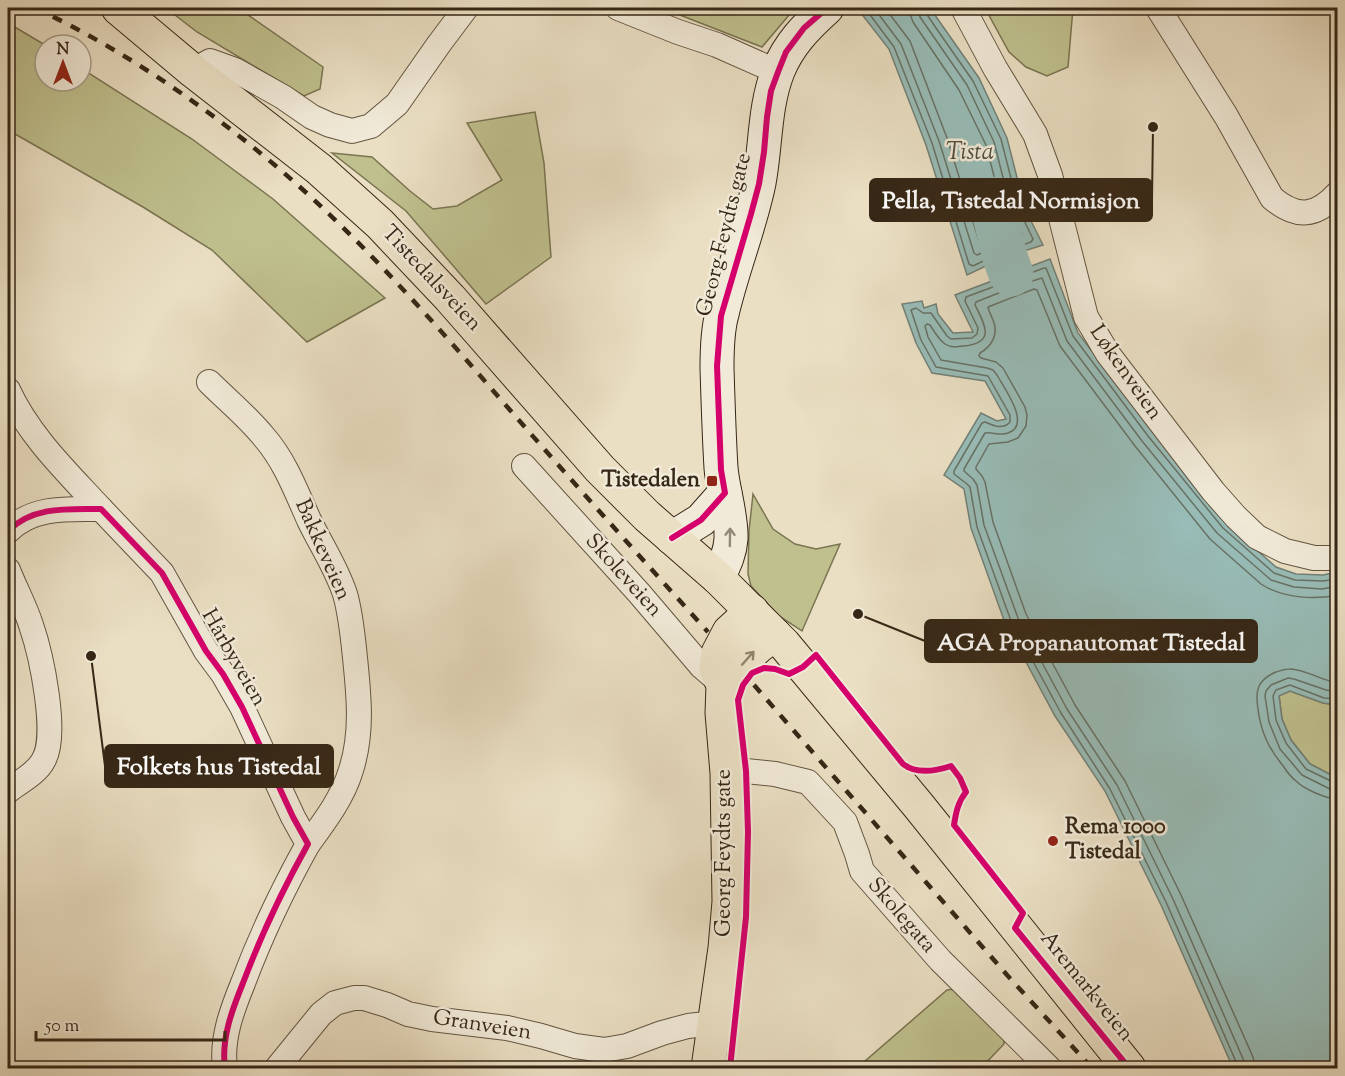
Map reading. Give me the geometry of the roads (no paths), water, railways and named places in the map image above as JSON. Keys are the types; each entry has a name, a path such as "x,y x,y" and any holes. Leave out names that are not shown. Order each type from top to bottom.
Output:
{"main road":[{"name":"Tistedalsveien","path":"118,8 193,71 319,169 380,224 450,298 600,469 647,516 718,578"},
{"name":"Georg Feydts gate","path":"718,578 727,560 731,539 721,470 717,366 721,316 752,214 764,152 771,91 786,52 804,28 827,8"},
{"path":"672,538 701,520 725,493"},
{"path":"718,578 775,635 759,646 730,680 723,684"},
{"name":"Georg Feydts gate","path":"714,1065 715,1023 729,902 723,684 716,669 718,653 729,632 752,611"},
{"name":"Aremarkveien","path":"775,635 918,806 1129,1068"}],"street":[{"path":"193,71 210,61 235,70 283,97 312,117 352,131 371,126 397,104 466,8"},
{"path":"618,8 717,45 778,72"},
{"name":"Løkenveien","path":"963,8 999,76 1035,134 1050,175 1086,317 1108,354 1213,491 1257,537 1285,551 1314,558 1338,558"},
{"path":"1158,8 1226,116 1272,198 1282,207 1295,212 1305,212 1326,205 1338,193"},
{"name":"Bakkeveien","path":"209,382 264,437 286,467 311,524 335,567 346,596 351,623 360,717 357,747 351,771 335,807 308,844"},
{"name":"Hårbyveien","path":"8,390 15,406 30,428 101,509 162,573 206,651 223,674 242,707 308,844"},
{"name":"Skoleveien","path":"524,466 639,593 702,667 723,684"},
{"path":"8,531 13,525 36,513 60,508 101,509"},
{"path":"8,570 31,624 37,647 47,698 50,737 43,763 8,791"},
{"name":"Skolegata","path":"727,773 746,771 775,774 808,782 845,822 862,871 940,960 1049,1068"},
{"path":"225,1068 223,1057 225,1039 244,979 285,885 308,844"},
{"name":"Granveien","path":"277,1068 321,1014 335,1003 354,998 364,998 408,1014 432,1019 507,1028 575,1046 604,1050 627,1046 688,1026 715,1023"}],"water":[{"name":"Tista","path":"857,8 930,8 979,78 1007,138 1025,209 1043,245 1005,257 967,275 926,145 889,49"},
{"path":"1050,259 1078,333 1227,524 1276,567 1296,574 1323,575 1337,572 1337,705 1323,703 1290,691 1279,696 1282,719 1291,740 1310,764 1337,778 1337,1068 1233,1068 1161,905 1105,791 1055,716 1005,623 971,528 964,489 944,475 981,413 997,421 1006,419 985,381 932,373 916,343 902,304 922,301 924,308 936,304 938,314 953,333 973,332 955,295"}],"waterway":[{"path":"991,199 1011,274"}],"railway":[{"path":"35,8 114,50 153,74 228,127 298,185 378,263 425,314 708,632"},
{"path":"754,685 1007,975 1092,1068"}],"place":[{"name":"Pella, Tistedal Normisjon","path":"1153,127"},
{"name":"Tistedalen","path":"712,481"},
{"name":"AGA Propanautomat Tistedal","path":"858,614"},
{"name":"Folkets hus Tistedal","path":"91,656"},
{"name":"Rema 1000 Tistedal","path":"1053,841"}]}
